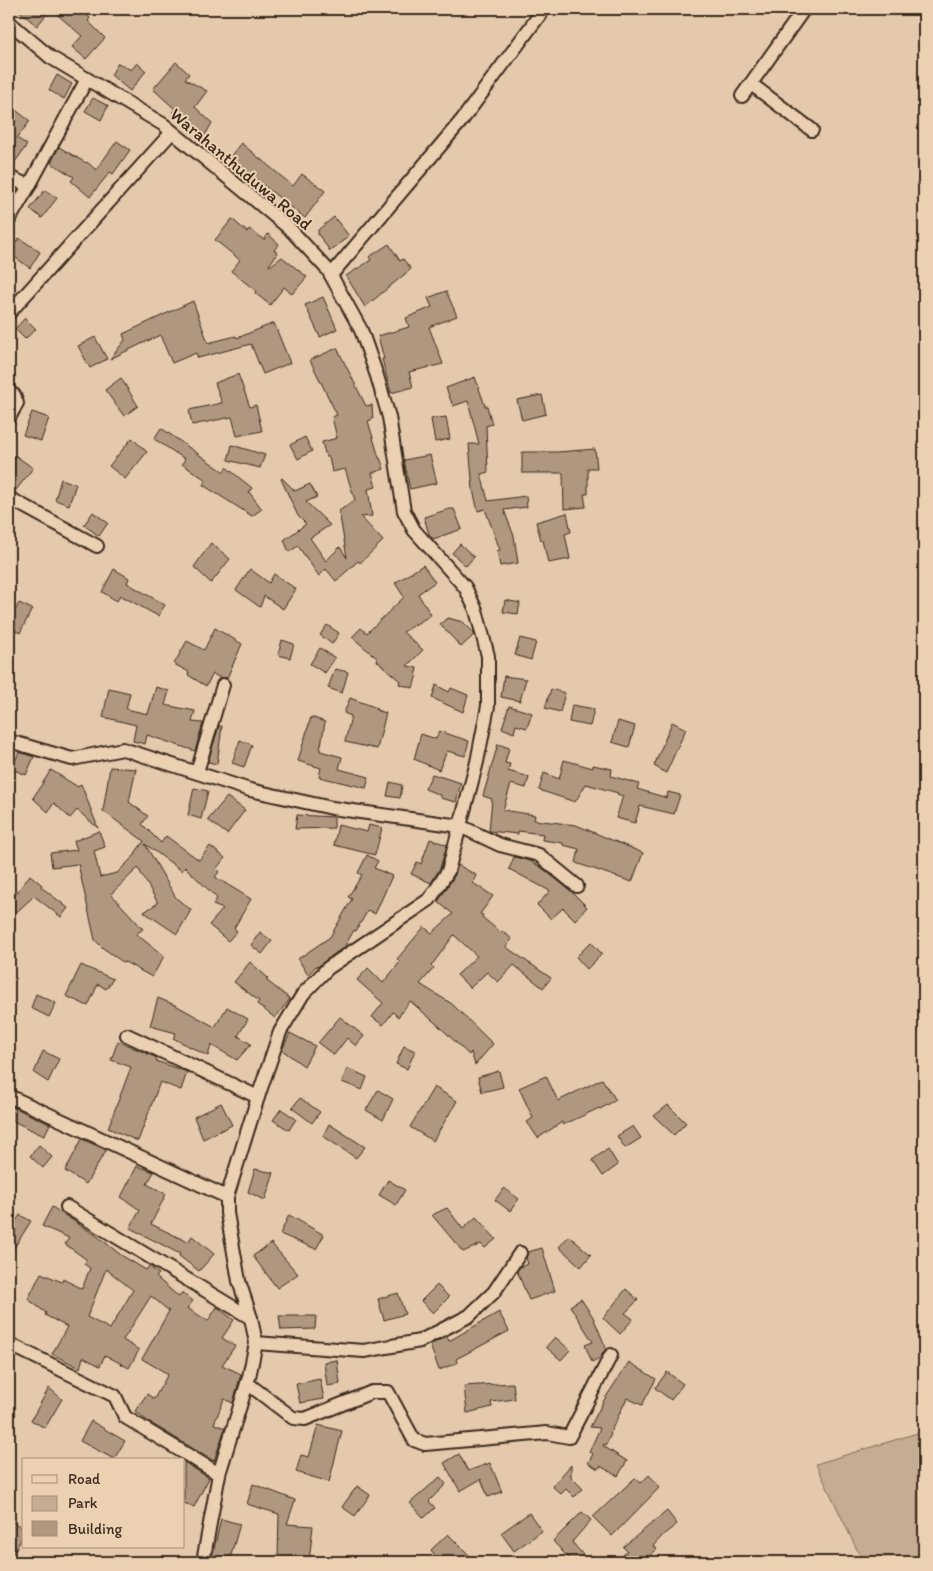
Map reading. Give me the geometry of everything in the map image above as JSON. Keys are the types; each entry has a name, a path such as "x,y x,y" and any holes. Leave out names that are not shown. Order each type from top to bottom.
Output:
{"street":[{"path":"331,275 462,120 544,9"},
{"path":"742,96 804,9"},
{"name":"Warahanthuduwa Road","path":"9,22 50,56 164,125 289,228 331,275 361,330 377,376 389,417 404,511 414,530 465,587 476,610 488,656 488,706 476,762 448,871 430,899 328,968 303,994 280,1032 258,1097 227,1196 227,1213 239,1281 251,1318 256,1343 247,1383 219,1474 203,1562"},
{"path":"9,220 30,186 87,79"},
{"path":"751,84 812,130"},
{"path":"9,313 172,132"},
{"path":"9,177 30,186"},
{"path":"9,393 14,395 16,402 9,418"},
{"path":"9,498 96,546"},
{"path":"197,772 223,685"},
{"path":"9,741 72,759 123,749 250,790 332,808 460,826 500,845 539,855 577,886"},
{"path":"127,1035 258,1097"},
{"path":"9,1096 227,1196"},
{"path":"67,1208 251,1318"},
{"path":"256,1343 364,1351 420,1341 469,1316 494,1292 520,1253"},
{"path":"9,1344 115,1396 125,1417 219,1474"},
{"path":"247,1383 293,1418 305,1420 372,1392 388,1392 414,1440 425,1444 547,1433 569,1437 611,1355"}],"green space":[{"path":"924,1431 924,1562 863,1562 816,1464"}],"building":[{"path":"17,9 51,9 37,26"},
{"path":"51,9 79,9 90,18 88,21 105,38 86,59 72,47 82,36"},
{"path":"176,62 189,74 185,79 207,91 195,107 212,123 204,137 172,112 175,109 153,89"},
{"path":"118,63 131,70 137,63 146,71 130,91 111,75"},
{"path":"57,75 72,84 64,99 49,90"},
{"path":"93,98 108,106 101,120 85,111"},
{"path":"9,105 30,121 17,138 27,145 10,169"},
{"path":"117,141 130,150 113,174 110,172 90,197 71,181 74,177 51,163 59,147 87,162 96,170"},
{"path":"241,143 293,186 302,174 325,191 305,218 229,158"},
{"path":"45,190 57,198 42,218 30,209"},
{"path":"334,217 349,236 330,251 318,234 318,230"},
{"path":"232,219 247,232 249,229 264,240 268,234 279,244 274,250 278,253 270,266 282,257 307,277 292,294 284,287 270,305 231,271 240,260 215,240"},
{"path":"19,238 40,252 30,268 9,253"},
{"path":"389,244 400,261 403,259 411,269 365,307 346,276 371,260 369,257"},
{"path":"446,291 457,316 429,327 443,364 409,372 413,387 391,393 378,336 409,327 406,318 432,307 428,298"},
{"path":"323,297 337,329 320,337 305,305"},
{"path":"193,301 208,343 236,336 237,338 274,323 290,363 263,374 251,344 198,358 196,353 172,363 160,335 110,359 125,340 123,334"},
{"path":"25,318 36,329 25,339 15,329"},
{"path":"95,337 107,359 90,368 78,346"},
{"path":"337,348 366,406 372,405 373,419 368,421 384,469 372,473 376,487 368,489 372,516 361,517 383,541 360,563 358,561 336,581 326,569 319,576 298,546 289,552 284,540 306,524 298,516 281,479 295,491 310,484 317,497 306,502 330,525 310,538 326,561 340,547 347,558 339,511 355,500 345,469 332,472 329,457 326,457 322,442 337,438 332,417 337,415 310,360"},
{"path":"238,374 250,407 256,405 262,431 237,436 232,417 192,425 189,410 222,403 215,383"},
{"path":"475,377 492,424 486,426 488,472 481,474 488,501 526,496 527,507 504,510 514,536 518,563 500,566 497,551 500,550 485,509 478,511 473,490 469,444 479,444 468,401 453,406 446,388"},
{"path":"121,378 138,406 124,416 105,390"},
{"path":"542,395 546,414 522,420 517,400"},
{"path":"32,412 49,418 41,441 23,435"},
{"path":"446,417 450,439 435,442 431,419"},
{"path":"161,428 224,472 226,467 252,488 249,492 262,509 252,516 203,485 206,480 182,464 185,459 154,439"},
{"path":"305,437 312,451 298,459 290,445"},
{"path":"132,438 147,452 125,479 109,466"},
{"path":"232,445 265,455 260,468 228,460"},
{"path":"595,449 597,468 588,468 588,494 584,494 586,507 564,509 563,473 522,473 522,452"},
{"path":"430,455 437,483 410,489 404,460"},
{"path":"12,456 16,456 33,468 16,490 9,485 9,460"},
{"path":"61,479 76,484 69,505 55,500"},
{"path":"454,509 462,529 433,539 429,534 424,517"},
{"path":"93,512 108,523 99,536 84,525"},
{"path":"567,513 571,532 565,534 570,559 548,563 543,540 541,540 536,522"},
{"path":"211,543 230,559 211,583 194,567"},
{"path":"460,544 474,557 466,566 452,553"},
{"path":"423,565 435,582 418,594 431,615 403,632 423,650 407,666 417,668 413,688 399,684 400,681 377,661 378,659 352,637 361,628 367,633 404,597 395,583"},
{"path":"114,569 129,578 127,583 165,605 158,616 120,595 117,601 102,592"},
{"path":"250,569 269,583 274,574 296,589 283,609 264,596 260,607 236,590"},
{"path":"505,600 520,603 518,614 503,612"},
{"path":"19,603 32,609 20,633 9,627 9,623"},
{"path":"448,618 463,622 474,633 461,647 440,624"},
{"path":"327,625 339,633 332,644 320,635"},
{"path":"215,628 242,644 227,678 220,678 213,674 206,686 188,675 189,672 174,664 187,641 204,650"},
{"path":"520,638 536,642 531,660 515,655"},
{"path":"282,640 294,644 290,658 278,655"},
{"path":"320,648 335,658 325,673 310,664"},
{"path":"335,669 348,672 342,693 328,688"},
{"path":"504,676 526,679 520,701 501,697"},
{"path":"436,685 449,692 451,688 468,695 463,712 432,698"},
{"path":"156,687 169,691 165,705 195,711 192,722 203,723 195,751 147,735 145,744 133,741 136,725 103,717 109,688 130,693 126,709 148,714"},
{"path":"551,689 565,693 560,712 545,708"},
{"path":"350,698 386,713 377,749 345,742 351,716 344,713"},
{"path":"572,705 594,709 590,726 569,722"},
{"path":"509,706 532,713 527,728 516,725 514,733 502,728"},
{"path":"311,717 325,722 320,751 342,757 339,769 369,777 366,788 319,777 321,768 298,761"},
{"path":"618,721 635,726 629,747 612,742"},
{"path":"672,722 686,729 666,773 654,766"},
{"path":"219,726 222,726 217,764 208,762"},
{"path":"439,731 469,741 465,756 447,751 439,770 414,759 421,734 436,739"},
{"path":"240,740 252,745 244,767 232,763"},
{"path":"498,744 509,748 505,763 510,764 508,771 529,777 526,788 511,784 503,810 535,815 534,820 576,825 643,853 632,882 576,863 579,849 563,845 563,843 542,840 543,834 518,831 518,834 489,831 492,799 483,796"},
{"path":"19,752 34,757 26,775 12,769"},
{"path":"564,760 593,768 593,765 612,769 611,776 639,784 637,789 667,798 668,792 680,795 674,814 640,806 635,823 616,818 623,796 618,793 586,784 575,802 539,790 544,773 559,779"},
{"path":"110,767 136,769 129,802 148,816 142,824 161,843 166,836 199,860 210,846 225,858 216,869 219,872 215,877 251,899 234,928 237,931 228,941 209,925 223,909 213,905 217,898 185,867 182,871 145,844 176,898 191,910 177,934 144,912 158,903 138,868 111,894 143,929 136,934 164,956 152,977 124,963 95,940 78,864 52,867 50,853 77,850 74,841 99,831 105,847 94,851 100,877 117,873 136,854 144,841 103,811"},
{"path":"51,770 78,787 81,784 98,828 77,810 70,818 54,803 48,812 33,798"},
{"path":"432,774 461,783 456,802 440,798 440,795 425,789"},
{"path":"390,782 402,785 400,798 387,796"},
{"path":"194,788 208,791 201,819 188,815"},
{"path":"227,797 245,810 227,834 208,820"},
{"path":"297,815 334,817 334,828 295,829"},
{"path":"338,825 367,832 369,825 382,828 375,855 334,845"},
{"path":"430,839 447,845 440,868 431,883 411,874 417,862 421,864"},
{"path":"367,855 378,861 374,868 392,876 375,914 368,910 345,946 316,966 308,975 298,959 330,937 352,899 348,897 362,875 358,873"},
{"path":"514,857 530,861 542,868 572,892 587,907 575,920 563,908 551,919 537,905 550,891 509,869"},
{"path":"458,865 476,875 473,883 493,896 480,914 501,933 502,931 512,939 506,947 551,978 543,988 514,965 498,982 487,972 470,988 457,975 477,956 454,935 431,966 434,968 420,984 452,1004 493,1044 475,1065 471,1052 469,1055 410,1001 398,1017 393,1012 383,1025 372,1017 383,1003 357,980 368,968 383,983 400,962 397,959 424,927 432,933 453,914 438,902 455,875"},
{"path":"30,875 42,885 41,887 68,908 61,917 34,896 9,919 9,903"},
{"path":"260,932 272,941 262,954 251,945"},
{"path":"591,942 602,954 587,969 576,957"},
{"path":"250,962 268,978 266,980 290,999 275,1018 257,1004 259,1001 234,982"},
{"path":"81,965 113,979 106,989 98,984 88,1006 66,996"},
{"path":"36,994 56,1003 49,1017 31,1008"},
{"path":"158,998 215,1027 227,1007 248,1019 238,1036 251,1044 237,1060 211,1045 208,1056 173,1038 176,1033 150,1026"},
{"path":"340,1017 364,1036 356,1046 347,1038 334,1055 318,1043"},
{"path":"290,1033 315,1046 304,1066 282,1050"},
{"path":"118,1041 157,1058 156,1061 187,1072 181,1090 160,1082 138,1141 108,1128 131,1067 111,1060"},
{"path":"404,1046 415,1051 407,1069 396,1064"},
{"path":"43,1051 59,1059 48,1082 34,1073"},
{"path":"347,1068 367,1077 362,1090 342,1082"},
{"path":"499,1071 503,1087 482,1092 478,1077"},
{"path":"546,1076 558,1101 602,1079 616,1100 563,1125 562,1122 538,1138 527,1122 533,1118 519,1088"},
{"path":"434,1087 457,1101 433,1141 410,1127"},
{"path":"378,1090 393,1099 383,1120 366,1110"},
{"path":"300,1098 320,1112 312,1123 292,1108"},
{"path":"221,1103 232,1125 203,1139 194,1117"},
{"path":"9,1105 50,1124 44,1136 9,1119"},
{"path":"668,1105 686,1123 674,1135 654,1116"},
{"path":"281,1109 296,1119 289,1130 273,1120"},
{"path":"329,1124 365,1147 356,1158 323,1136"},
{"path":"633,1126 641,1138 625,1148 617,1136"},
{"path":"82,1139 106,1150 86,1184 65,1171"},
{"path":"39,1145 52,1157 43,1168 30,1156"},
{"path":"608,1149 618,1165 603,1176 592,1160"},
{"path":"137,1166 154,1172 147,1184 166,1194 151,1224 188,1242 192,1236 214,1254 199,1271 179,1256 180,1254 130,1228 140,1210 121,1197"},
{"path":"255,1169 274,1173 265,1200 248,1192"},
{"path":"388,1180 405,1190 396,1205 379,1195"},
{"path":"504,1188 519,1199 510,1211 495,1200"},
{"path":"52,1207 97,1236 121,1255 146,1270 149,1266 159,1274 156,1277 179,1297 182,1293 193,1301 187,1308 208,1321 217,1307 234,1320 222,1338 235,1346 222,1365 241,1374 233,1403 224,1399 214,1424 225,1428 214,1461 149,1422 135,1411 147,1394 154,1399 168,1374 142,1359 169,1311 151,1296 123,1340 139,1350 129,1368 105,1355 100,1366 83,1357 80,1368 52,1354 67,1327 45,1315 46,1313 28,1299 41,1273 62,1282 63,1279 82,1289 90,1268 84,1264 87,1260 65,1244 69,1238 42,1226","holes":["106,1269 133,1290 110,1329 87,1317"]},
{"path":"447,1208 463,1229 476,1217 496,1239 485,1248 481,1244 463,1252 432,1215"},
{"path":"20,1215 31,1221 9,1256 9,1232"},
{"path":"289,1215 324,1235 316,1249 280,1234"},
{"path":"569,1236 591,1255 581,1267 559,1247"},
{"path":"271,1243 298,1274 277,1288 253,1256"},
{"path":"542,1248 555,1291 529,1300 517,1271 520,1267 528,1264 526,1258 528,1252"},
{"path":"437,1285 449,1297 433,1313 421,1301"},
{"path":"626,1289 638,1300 625,1313 633,1319 620,1334 603,1318"},
{"path":"398,1293 405,1314 384,1320 378,1299"},
{"path":"581,1299 593,1317 606,1348 600,1358 592,1362 585,1345 593,1342 570,1306"},
{"path":"499,1312 509,1331 456,1359 457,1363 439,1370 430,1345 447,1336 449,1341"},
{"path":"279,1316 316,1316 315,1329 281,1330"},
{"path":"555,1337 570,1350 561,1360 546,1347"},
{"path":"337,1360 340,1384 327,1386 324,1362"},
{"path":"629,1362 656,1379 642,1405 627,1398 606,1445 604,1444 603,1446 627,1461 618,1476 600,1466 598,1469 588,1463 593,1454 589,1452 600,1428 590,1427 604,1400"},
{"path":"667,1372 683,1384 671,1400 655,1388"},
{"path":"320,1379 324,1399 300,1403 296,1384"},
{"path":"513,1383 515,1399 491,1402 492,1407 467,1413 464,1386"},
{"path":"49,1388 62,1399 45,1428 31,1420"},
{"path":"91,1421 125,1441 115,1458 112,1458 80,1441"},
{"path":"318,1425 342,1431 329,1482 296,1472 301,1455 309,1457"},
{"path":"459,1454 468,1471 490,1463 502,1492 488,1497 481,1479 460,1491 444,1463"},
{"path":"185,1463 209,1478 194,1507 185,1503"},
{"path":"571,1465 571,1477 583,1489 574,1497 566,1489 561,1494 552,1486"},
{"path":"649,1475 660,1487 612,1536 593,1517 635,1478 641,1483"},
{"path":"440,1477 446,1484 429,1501 435,1508 424,1518 410,1503"},
{"path":"253,1484 295,1500 287,1524 313,1526 309,1561 278,1560 279,1514 247,1504"},
{"path":"357,1486 370,1495 355,1516 342,1507"},
{"path":"667,1511 677,1524 653,1546 657,1549 648,1558 646,1556 641,1562 617,1562 627,1551 623,1547"},
{"path":"582,1512 591,1520 572,1542 589,1562 572,1562 553,1541"},
{"path":"529,1513 542,1531 514,1551 501,1533"},
{"path":"9,1519 22,1528 22,1538 9,1560"},
{"path":"221,1519 240,1524 229,1562 211,1562"},
{"path":"448,1534 476,1562 440,1562 431,1550"}]}
